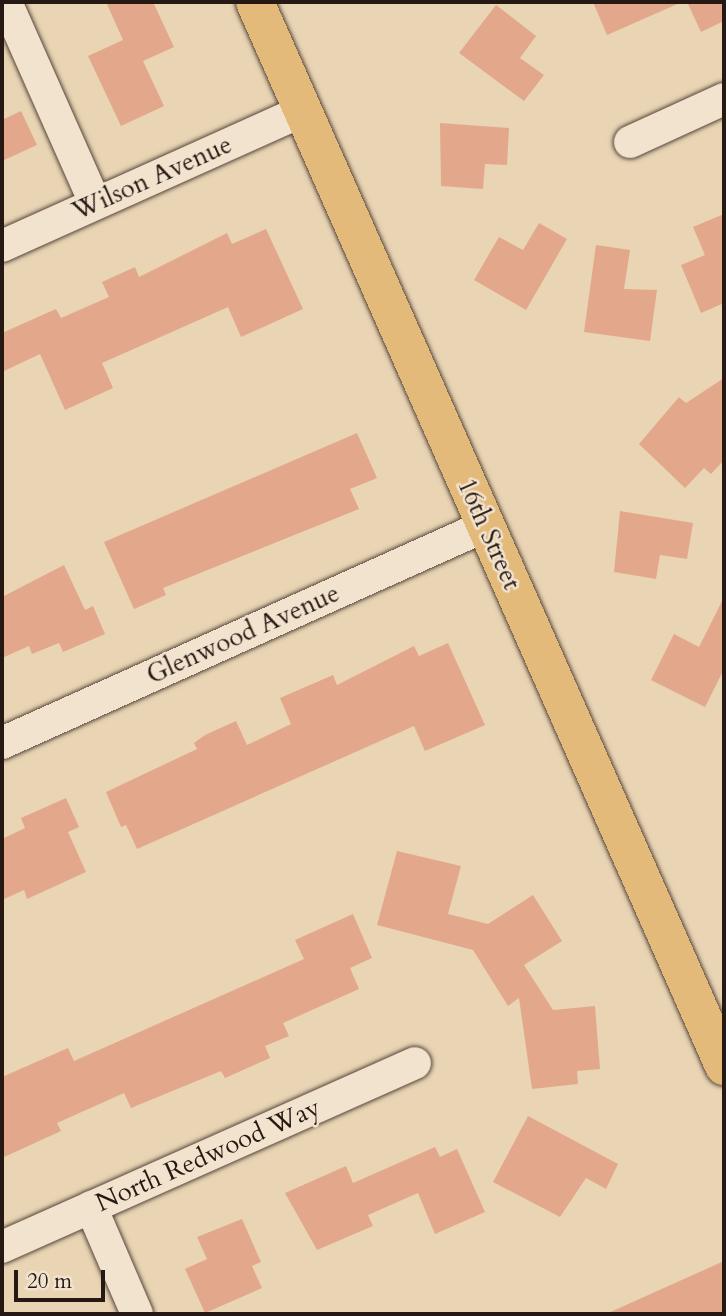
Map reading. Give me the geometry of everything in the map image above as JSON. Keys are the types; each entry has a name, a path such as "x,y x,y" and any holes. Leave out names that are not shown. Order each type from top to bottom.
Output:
{"main road":[{"name":"16th Street","path":"254,2 485,526 721,1050"}],"street":[{"path":"6,2 95,203"},
{"path":"629,142 724,99"},
{"name":"Wilson Avenue","path":"2,246 302,111"},
{"name":"Glenwood Avenue","path":"2,743 485,526"},
{"name":"North Redwood Way","path":"2,1247 415,1063"},
{"path":"91,1207 137,1314"}],"building":[{"path":"106,2 153,2 174,47 143,61 164,106 121,126 88,56 123,40"},
{"path":"593,2 682,2 607,35"},
{"path":"687,2 724,2 724,21 701,32"},
{"path":"496,5 536,36 520,58 544,75 524,101 459,53"},
{"path":"21,111 37,145 2,161 2,120"},
{"path":"440,123 509,128 507,165 485,164 483,189 441,186"},
{"path":"724,214 724,303 701,313 681,265 705,255 693,227"},
{"path":"539,223 567,239 526,310 474,280 499,237 523,250"},
{"path":"266,229 303,309 241,337 228,307 102,363 113,388 65,410 40,354 2,372 2,333 56,309 61,318 109,297 102,282 135,267 139,277 227,233 232,244"},
{"path":"596,245 630,250 624,289 657,290 650,341 584,332"},
{"path":"724,378 724,460 711,474 704,468 685,488 639,444 679,397 686,403"},
{"path":"357,433 377,478 350,489 359,509 163,588 166,595 134,609 104,542"},
{"path":"620,511 693,523 687,559 660,555 656,579 614,572"},
{"path":"64,565 85,610 93,606 105,634 63,652 59,643 32,654 29,646 2,658 2,597"},
{"path":"724,597 724,669 705,707 651,680 674,634 699,647"},
{"path":"448,643 485,725 425,751 414,726 137,849 126,825 121,827 106,792 197,749 194,743 205,735 236,721 247,745 291,724 280,698 333,675 337,685 414,646 419,656"},
{"path":"66,798 79,827 68,832 86,872 27,899 24,890 2,900 2,839 25,828 21,818"},
{"path":"397,851 461,866 448,914 488,924 533,895 562,941 524,965 553,1010 595,1006 600,1069 577,1071 578,1084 532,1089 519,998 508,1006 473,950 377,925"},
{"path":"353,914 372,958 350,968 359,989 283,1023 289,1036 265,1046 270,1058 225,1078 221,1071 131,1108 124,1093 57,1123 61,1131 2,1158 2,1077 68,1048 74,1061 304,959 295,940"},
{"path":"528,1116 618,1164 606,1189 586,1178 560,1217 493,1182"},
{"path":"435,1147 440,1157 457,1149 485,1212 435,1234 418,1193 368,1215 373,1226 317,1250 285,1193 346,1166 353,1183"},
{"path":"242,1219 261,1262 252,1266 262,1288 205,1313 185,1269 207,1259 197,1237"},
{"path":"724,1261 724,1314 606,1314"}]}
